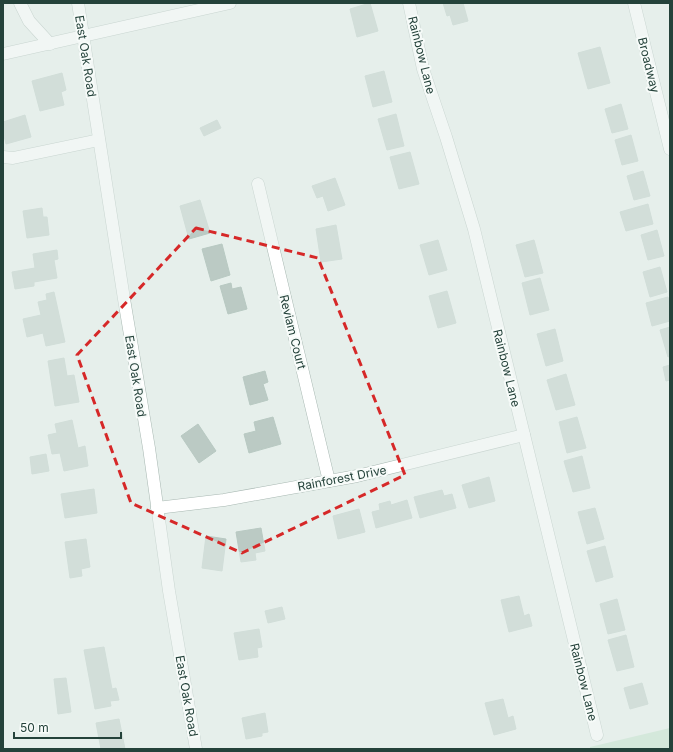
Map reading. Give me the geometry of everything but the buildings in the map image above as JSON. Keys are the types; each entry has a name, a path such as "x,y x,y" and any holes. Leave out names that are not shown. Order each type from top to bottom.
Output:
{"street":[{"path":"20,3 29,21 50,44"},
{"name":"East Oak Road","path":"78,3 169,591 196,749"},
{"path":"3,54 230,3"},
{"name":"Rainbow Lane","path":"409,3 423,69 446,136 474,229 597,735"},
{"name":"Broadway","path":"634,3 670,149"},
{"path":"3,157 13,158 99,140"},
{"name":"Reviam Court","path":"258,184 329,481"},
{"name":"Rainforest Drive","path":"157,508 224,500 357,476 524,435"}],"highlighted area":[{"path":"196,228 318,258 405,475 242,553 131,503 77,355"}],"green space":[{"path":"670,728 670,749 590,749 590,747"}]}
